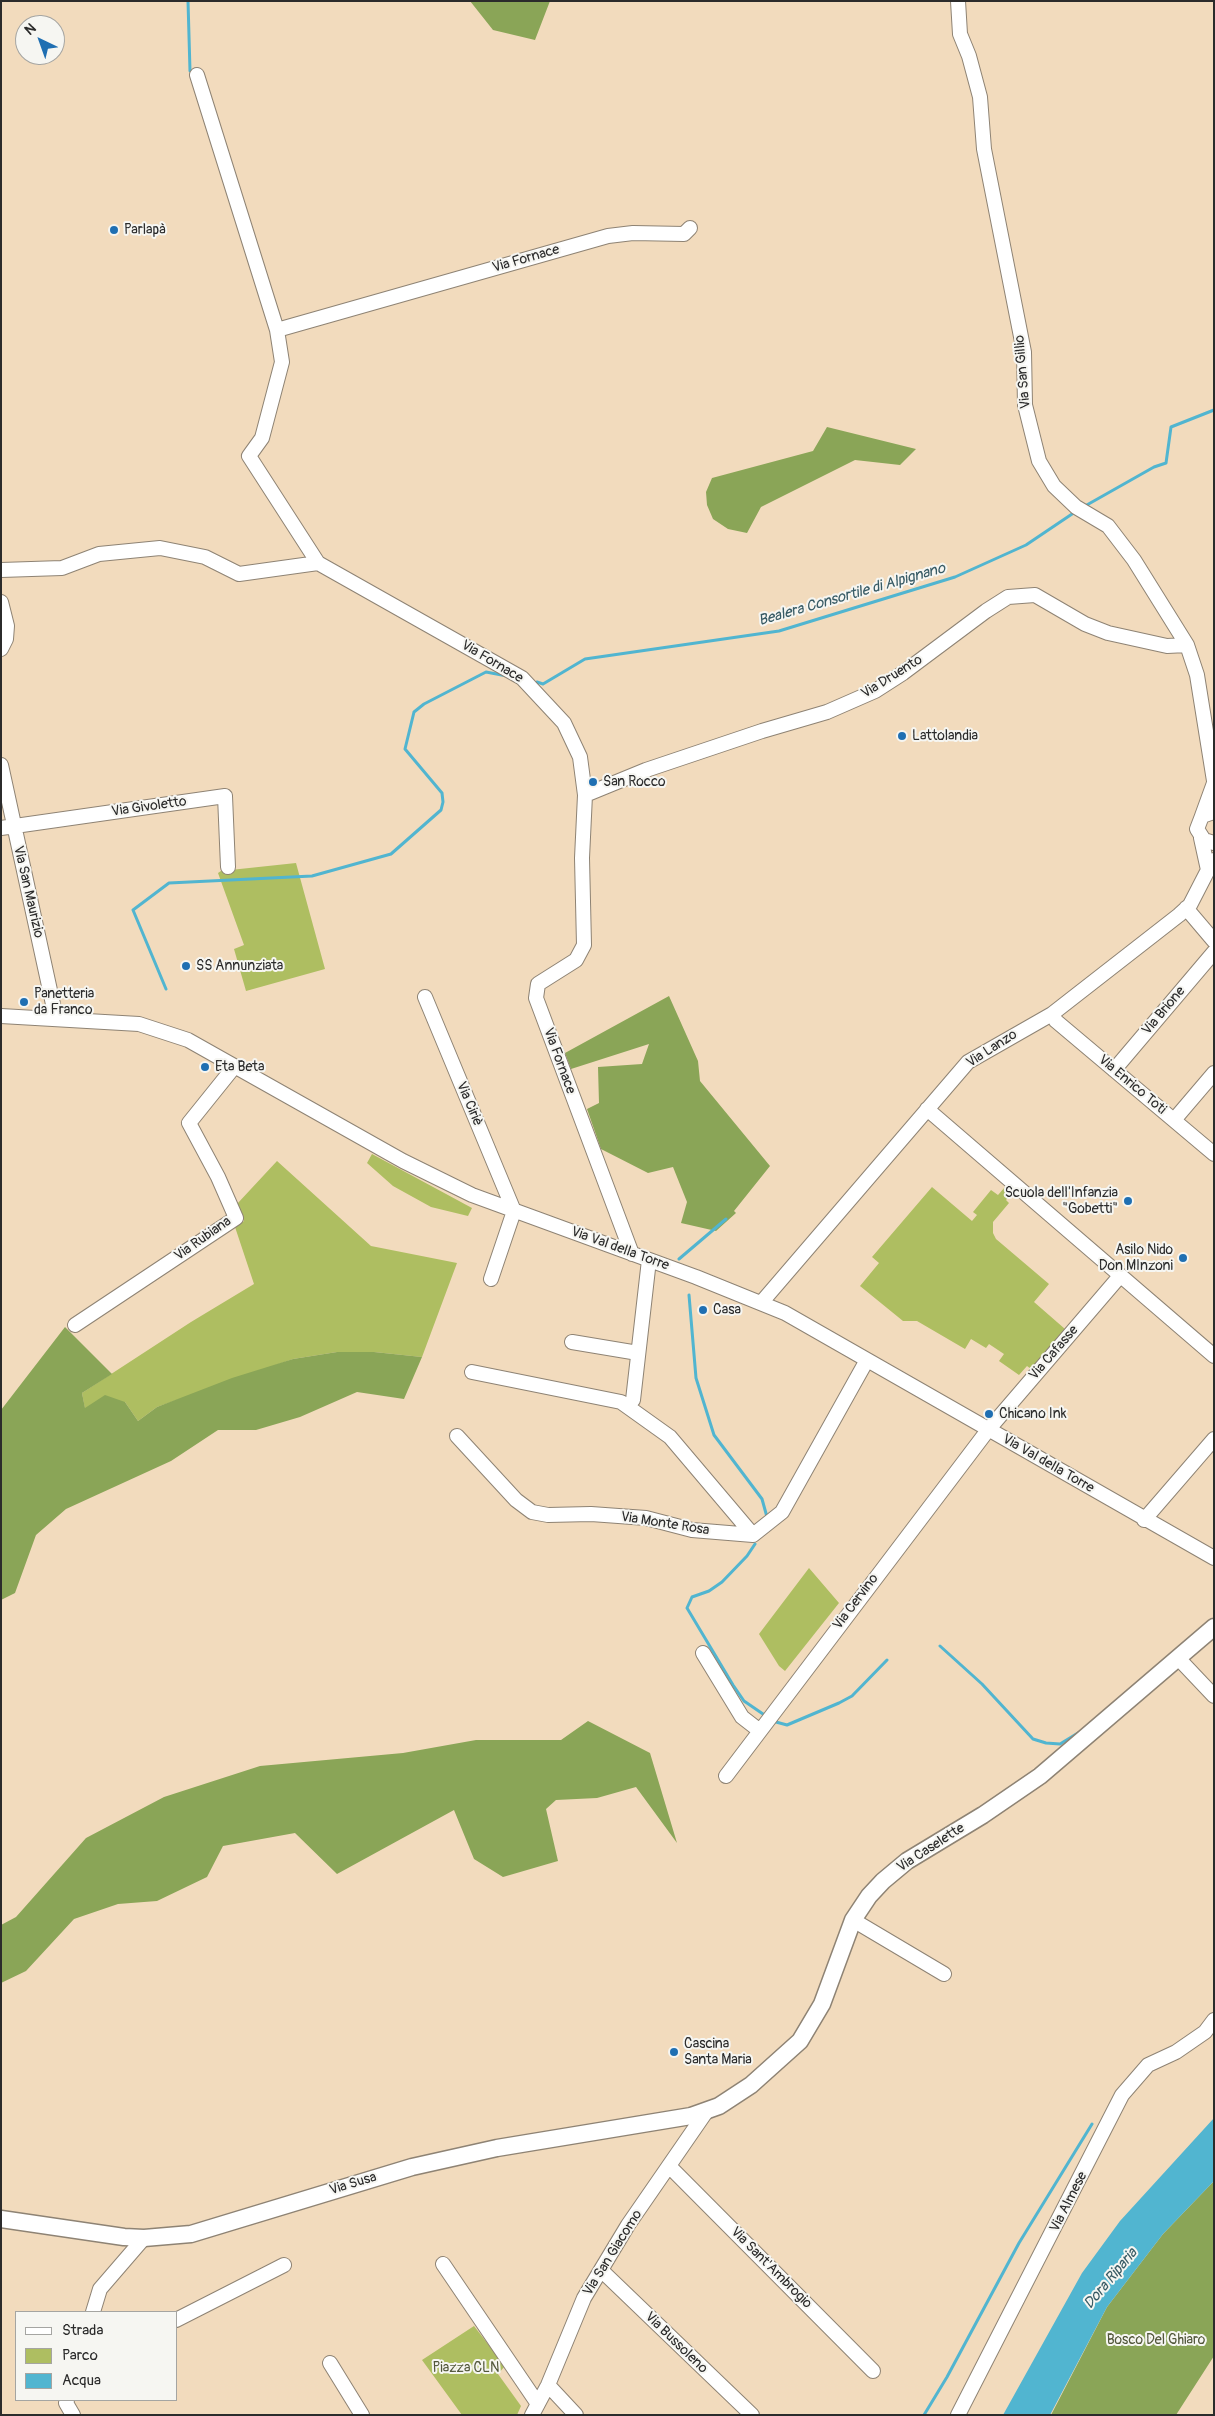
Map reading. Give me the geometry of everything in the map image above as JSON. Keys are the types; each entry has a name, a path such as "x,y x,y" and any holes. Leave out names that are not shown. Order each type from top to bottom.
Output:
{"main road":[{"name":"Via Caselette","path":"706,2112 750,2085 800,2041 822,2004 853,1920 869,1896 896,1870 1029,1784 1214,1627"},
{"name":"Via Susa","path":"1,2218 144,2238 191,2234 373,2178 457,2157 533,2142 669,2121 706,2112"}],"street":[{"name":"Via San Gillio","path":"958,1 960,34 969,56 980,97 984,149 1024,352 1025,405 1039,461 1054,486 1076,507 1108,526 1134,560 1187,644 1196,675 1214,782"},
{"name":"Via Fornace","path":"197,74 277,330 282,362 262,438 249,456 318,564 522,678 564,723 580,757 585,795 582,858 584,945 576,960 538,984 536,998 632,1254"},
{"name":"Via Fornace","path":"277,330 608,236 633,233 684,234 690,228"},
{"path":"1,570 62,568 99,554 160,548 205,557 239,574 318,564"},
{"name":"Via Druento","path":"585,795 646,770 762,730 827,712 875,691 1008,597 1034,596 1084,624 1108,633 1167,646 1187,644"},
{"path":"1,602 7,626 6,639 1,649"},
{"name":"Via San Maurizio","path":"1,765 7,828 56,1018"},
{"path":"1211,865 1207,840 1197,829 1208,814 1214,782"},
{"name":"Via Givoletto","path":"7,828 225,796 228,867"},
{"name":"Via Lanzo","path":"761,1303 973,1058 1052,1014 1186,908 1211,865"},
{"path":"1186,908 1214,941"},
{"name":"Via Brione","path":"1114,1070 1214,952"},
{"name":"Via Ciriè","path":"425,997 514,1211"},
{"name":"Via Enrico Toti","path":"1052,1014 1056,1021 1214,1154"},
{"name":"Via Val della Torre","path":"1,1016 139,1024 166,1031 188,1040 403,1161 472,1195 761,1303 812,1328 1144,1520 1214,1558"},
{"name":"Via Rubiana","path":"74,1325 236,1218 218,1176 190,1123 234,1067"},
{"path":"1174,1120 1214,1073"},
{"path":"927,1109 1214,1356"},
{"path":"491,1279 514,1211"},
{"path":"633,1400 649,1260"},
{"name":"Via Cafasse","path":"988,1430 1120,1276"},
{"path":"572,1342 638,1353"},
{"path":"472,1372 562,1389 621,1402 630,1406 670,1437 753,1535 782,1512 868,1360"},
{"name":"Via Cervino","path":"726,1776 988,1430"},
{"name":"Via Monte Rosa","path":"457,1436 516,1500 532,1512 548,1515 591,1514 646,1518 692,1530 753,1535"},
{"path":"1144,1520 1214,1439"},
{"path":"703,1653 742,1717 760,1731"},
{"path":"1178,1658 1214,1696"},
{"path":"853,1920 944,1974"},
{"name":"Via Almese","path":"958,2415 1122,2095 1148,2065 1176,2052 1205,2032 1214,2020"},
{"name":"Via San Giacomo","path":"444,2264 535,2409 548,2385 584,2298 628,2225 706,2112"},
{"name":"Via Sant'Ambrogio","path":"669,2166 873,2371"},
{"path":"93,2311 100,2289 144,2238"},
{"path":"178,2319 284,2265"},
{"name":"Via Bussoleno","path":"601,2270 752,2415"},
{"path":"330,2363 362,2415"},
{"path":"548,2385 576,2415"},
{"path":"67,2401 73,2415"}],"green space":[{"path":"470,1 550,1 535,40 493,30"},
{"path":"827,427 916,449 900,465 855,460 761,507 747,533 728,529 713,519 707,505 706,492 712,478 813,451"},
{"path":"296,863 325,969 246,991 234,949 244,945 218,873 221,871"},
{"path":"669,996 698,1061 700,1081 770,1166 734,1211 736,1213 716,1231 681,1223 687,1202 673,1167 648,1173 601,1149 587,1109 599,1103 598,1067 642,1064 649,1044 571,1069 565,1053"},
{"path":"372,1154 472,1208 468,1216 431,1207 393,1186 367,1163"},
{"path":"277,1161 371,1246 457,1263 422,1357 374,1352 337,1352 293,1359 157,1407 138,1421 125,1402 85,1409 82,1393 191,1322 254,1284 235,1227 244,1221 237,1204"},
{"path":"932,1187 972,1221 977,1215 973,1212 991,1190 998,1195 1005,1187 1012,1193 1006,1200 1009,1203 993,1222 993,1233 996,1239 1049,1284 1034,1302 1065,1329 1031,1369 1027,1366 1019,1375 999,1361 1004,1354 989,1344 986,1348 971,1339 965,1349 917,1321 903,1321 860,1286 879,1263 872,1257"},
{"path":"65,1327 112,1374 82,1393 85,1408 105,1395 125,1402 138,1421 157,1407 232,1378 293,1359 337,1352 374,1352 422,1357 404,1399 357,1392 300,1417 256,1430 218,1430 171,1461 66,1509 36,1535 15,1593 1,1600 1,1410"},
{"path":"809,1568 839,1603 785,1671 779,1666 759,1634"},
{"path":"588,1721 650,1753 677,1843 636,1787 597,1798 556,1800 546,1809 558,1861 503,1877 474,1859 454,1810 337,1874 295,1833 223,1846 207,1877 157,1901 118,1904 74,1919 26,1971 1,1983 1,1925 16,1917 86,1838 164,1797 260,1766 403,1753 476,1740 561,1740"},
{"name":"Bosco Del Ghiaro","path":"1214,2181 1214,2356 1176,2415 1051,2415 1107,2307 1163,2234"},
{"name":"Piazza CLN","path":"474,2326 505,2366 498,2374 521,2406 517,2415 462,2415 422,2360"}],"water":[{"name":"Dora Riparia","path":"1214,2118 1214,2181 1163,2234 1107,2307 1050,2415 1003,2415 1082,2273 1120,2221"}],"waterway":[{"path":"188,1 190,71"},
{"name":"Bealera Consortile di Alpignano","path":"1085,506 1154,467 1166,463 1171,427 1214,410"},
{"name":"Bealera Consortile di Alpignano","path":"537,682 543,684 585,659 779,631 955,577 1026,545 1075,512"},
{"name":"Bealera Consortile di Alpignano","path":"166,989 133,910 169,883 312,876 391,854 441,810 443,802 442,793 405,749 414,712 424,704 486,672 507,676"},
{"path":"679,1259 726,1219"},
{"name":"Bealera Consortile di Alpignano","path":"689,1295 696,1378 714,1435 762,1499 767,1517"},
{"path":"755,1544 747,1556 722,1582 709,1591 692,1597 687,1608 744,1701 763,1714"},
{"name":"Bealera Consortile di Alpignano","path":"940,1646 982,1684 1033,1739 1046,1743 1060,1744 1078,1733"},
{"name":"Bealera Consortile di Alpignano","path":"776,1722 787,1725 852,1696 887,1660"},
{"path":"924,2415 947,2377 1019,2243 1092,2124"}],"place":[{"name":"Parlapà","path":"114,230"},
{"name":"Lattolandia","path":"902,736"},
{"name":"San Rocco","path":"593,782"},
{"name":"SS Annunziata","path":"186,966"},
{"name":"Panetteria da Franco","path":"24,1002"},
{"name":"Eta Beta","path":"205,1067"},
{"name":"Scuola dell'Infanzia \"Gobetti\"","path":"1128,1201"},
{"name":"Asilo Nido Don MInzoni","path":"1183,1258"},
{"name":"Casa","path":"703,1310"},
{"name":"Chicano Ink","path":"989,1414"},
{"name":"Cascina Santa Maria","path":"674,2052"}]}
